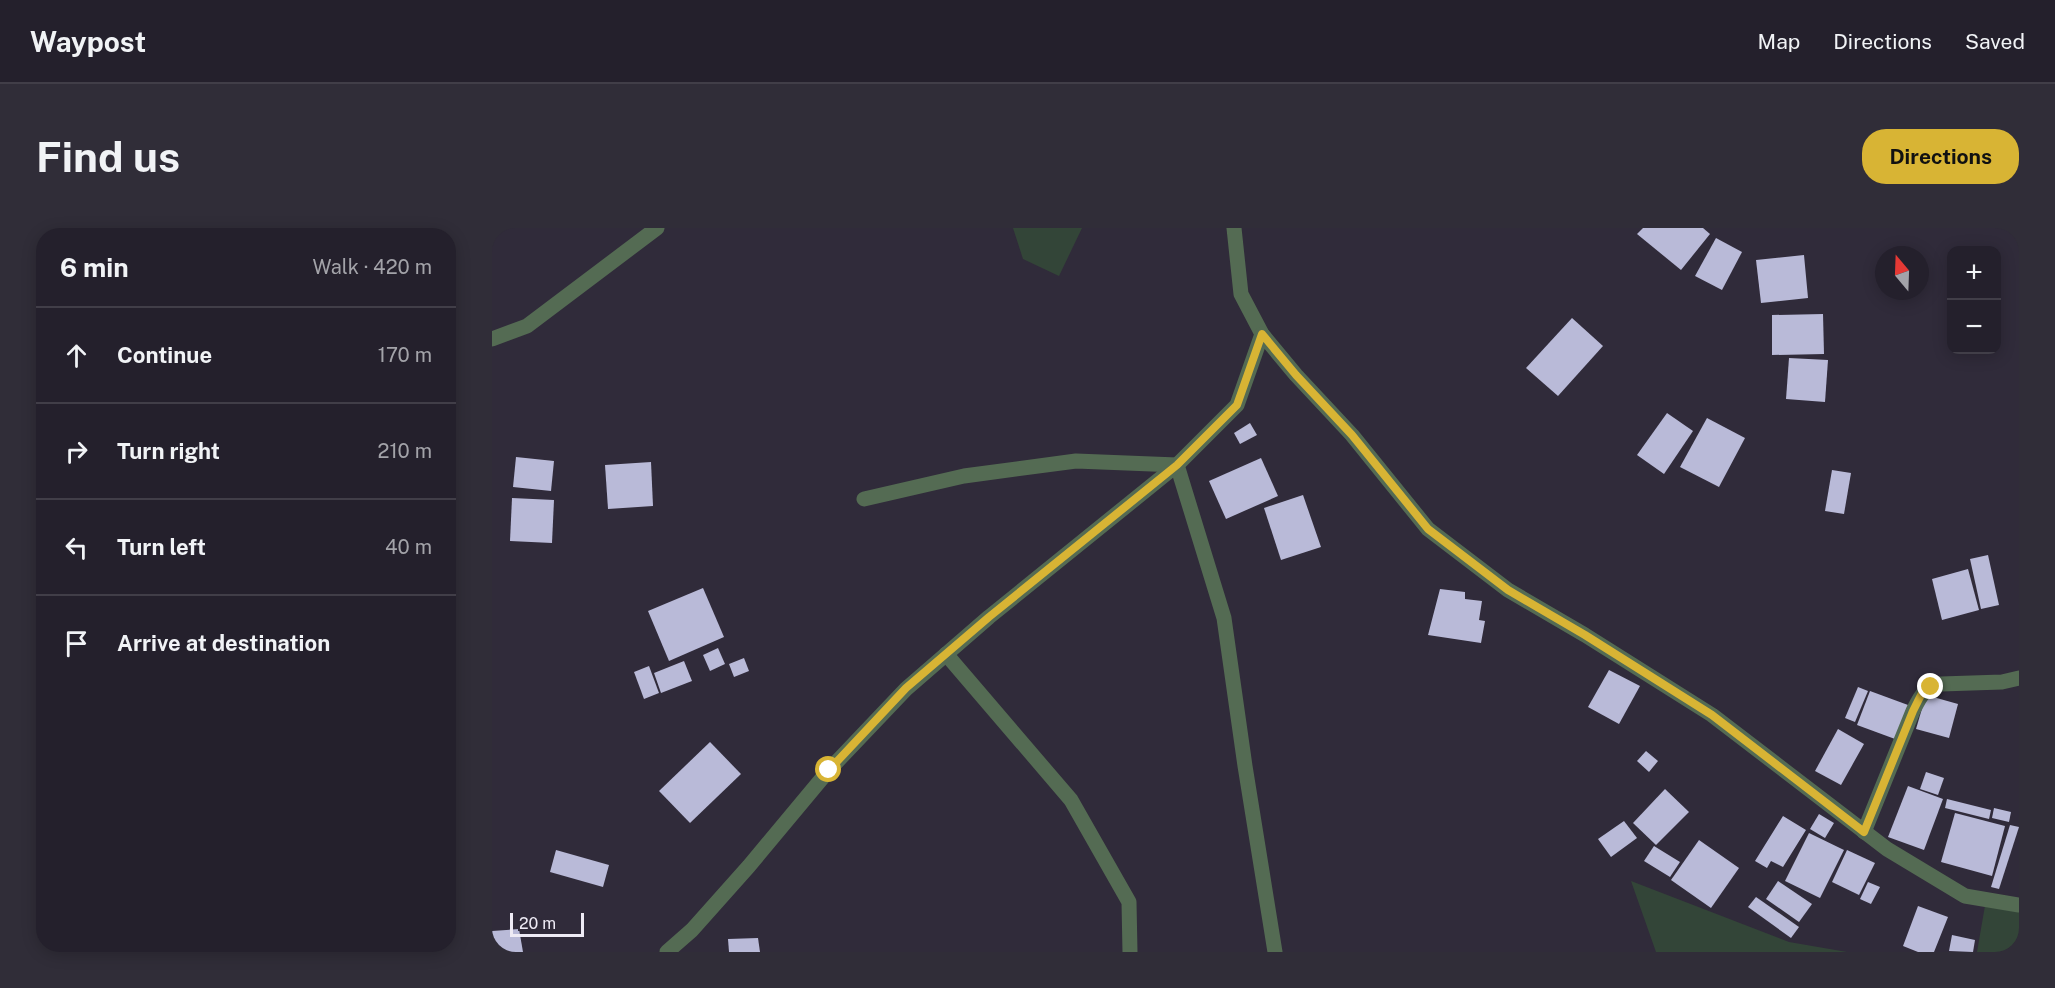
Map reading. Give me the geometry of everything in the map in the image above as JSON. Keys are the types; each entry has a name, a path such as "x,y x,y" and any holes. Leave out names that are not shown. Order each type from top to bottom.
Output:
{"street":[{"path":"492,339 527,326 657,228"},
{"path":"1234,228 1241,294 1262,334 1296,375 1352,435 1428,529 1508,590 1585,635 1712,715 1887,849 1965,896 2019,905"},
{"path":"667,952 692,930 829,770 906,688 989,617 1177,465 1237,405 1262,334"},
{"path":"864,499 964,476 1076,461 1177,465"},
{"path":"1177,465 1224,618 1275,952"},
{"path":"946,654 1071,800 1129,902 1130,952"},
{"path":"1864,832 1922,693 1941,684 2002,682 2019,678"}],"green space":[{"path":"1013,228 1082,228 1059,276 1023,259"},
{"path":"1631,881 1789,942 1847,952 1656,952"},
{"path":"1987,894 2019,900 2019,952 1977,952"}],"building":[{"path":"1643,228 1703,228 1710,234 1681,270 1637,234"},
{"path":"1716,238 1742,252 1722,290 1695,276"},
{"path":"1804,255 1808,298 1761,303 1756,260"},
{"path":"1823,314 1824,354 1772,355 1772,315"},
{"path":"1572,318 1603,346 1558,396 1526,368"},
{"path":"1789,358 1828,360 1825,402 1786,399"},
{"path":"1667,413 1693,431 1664,474 1637,455"},
{"path":"1707,418 1745,438 1719,487 1680,467"},
{"path":"1250,423 1257,435 1240,444 1234,433"},
{"path":"516,457 554,461 551,491 513,487"},
{"path":"1261,458 1278,496 1226,519 1209,481"},
{"path":"651,462 653,506 608,509 605,465"},
{"path":"1832,470 1851,473 1844,514 1825,511"},
{"path":"1303,495 1321,547 1281,560 1264,508"},
{"path":"512,498 554,500 552,543 510,541"},
{"path":"1988,555 1999,605 1981,609 1970,559"},
{"path":"1968,569 1979,610 1942,620 1932,579"},
{"path":"703,588 724,637 669,661 648,611"},
{"path":"1440,589 1465,592 1465,599 1482,601 1479,620 1485,621 1481,643 1428,635"},
{"path":"718,648 725,664 710,671 703,655"},
{"path":"744,658 749,671 734,677 729,664"},
{"path":"684,661 692,681 661,693 654,673"},
{"path":"649,666 659,693 644,699 634,672"},
{"path":"1609,670 1640,686 1619,724 1588,707"},
{"path":"1858,687 1868,691 1855,722 1845,718"},
{"path":"1870,691 1908,705 1895,739 1857,725"},
{"path":"1926,695 1958,704 1949,738 1916,729"},
{"path":"1838,729 1864,744 1841,785 1815,771"},
{"path":"710,742 741,774 690,823 659,791"},
{"path":"1646,751 1658,761 1649,772 1637,761"},
{"path":"1926,772 1944,778 1938,795 1920,789"},
{"path":"1908,786 1943,799 1924,850 1888,837"},
{"path":"1665,789 1689,812 1656,845 1633,823"},
{"path":"1947,799 1991,810 1989,819 1945,808"},
{"path":"1994,808 2011,812 2009,822 1992,818"},
{"path":"1955,813 2005,826 1992,876 1941,862"},
{"path":"1819,814 1834,823 1825,838 1810,829"},
{"path":"1783,816 1806,830 1783,867 1771,861 1767,868 1755,861"},
{"path":"1624,821 1637,838 1611,857 1598,839"},
{"path":"2010,825 2019,827 1999,889 1991,887"},
{"path":"1809,833 1844,850 1820,898 1785,881"},
{"path":"1699,840 1739,868 1711,908 1671,880"},
{"path":"1654,846 1680,862 1670,877 1644,861"},
{"path":"556,850 609,865 603,887 550,872"},
{"path":"1847,850 1875,863 1859,895 1832,882"},
{"path":"1778,881 1812,904 1799,922 1766,899"},
{"path":"1868,882 1880,887 1871,904 1860,899"},
{"path":"1756,897 1799,927 1791,938 1748,907"},
{"path":"1918,906 1948,917 1934,952 1918,952 1903,946"},
{"path":"519,929 523,952 492,952 492,931"},
{"path":"1952,935 1975,940 1973,952 1949,951"},
{"path":"758,938 760,952 729,952 728,939"}],"route":[{"path":"829,770 906,688 989,617 1177,465 1237,405 1262,334 1296,375 1352,435 1428,529 1508,590 1585,635 1712,715 1864,832 1913,711 1922,693 1931,687"}]}
